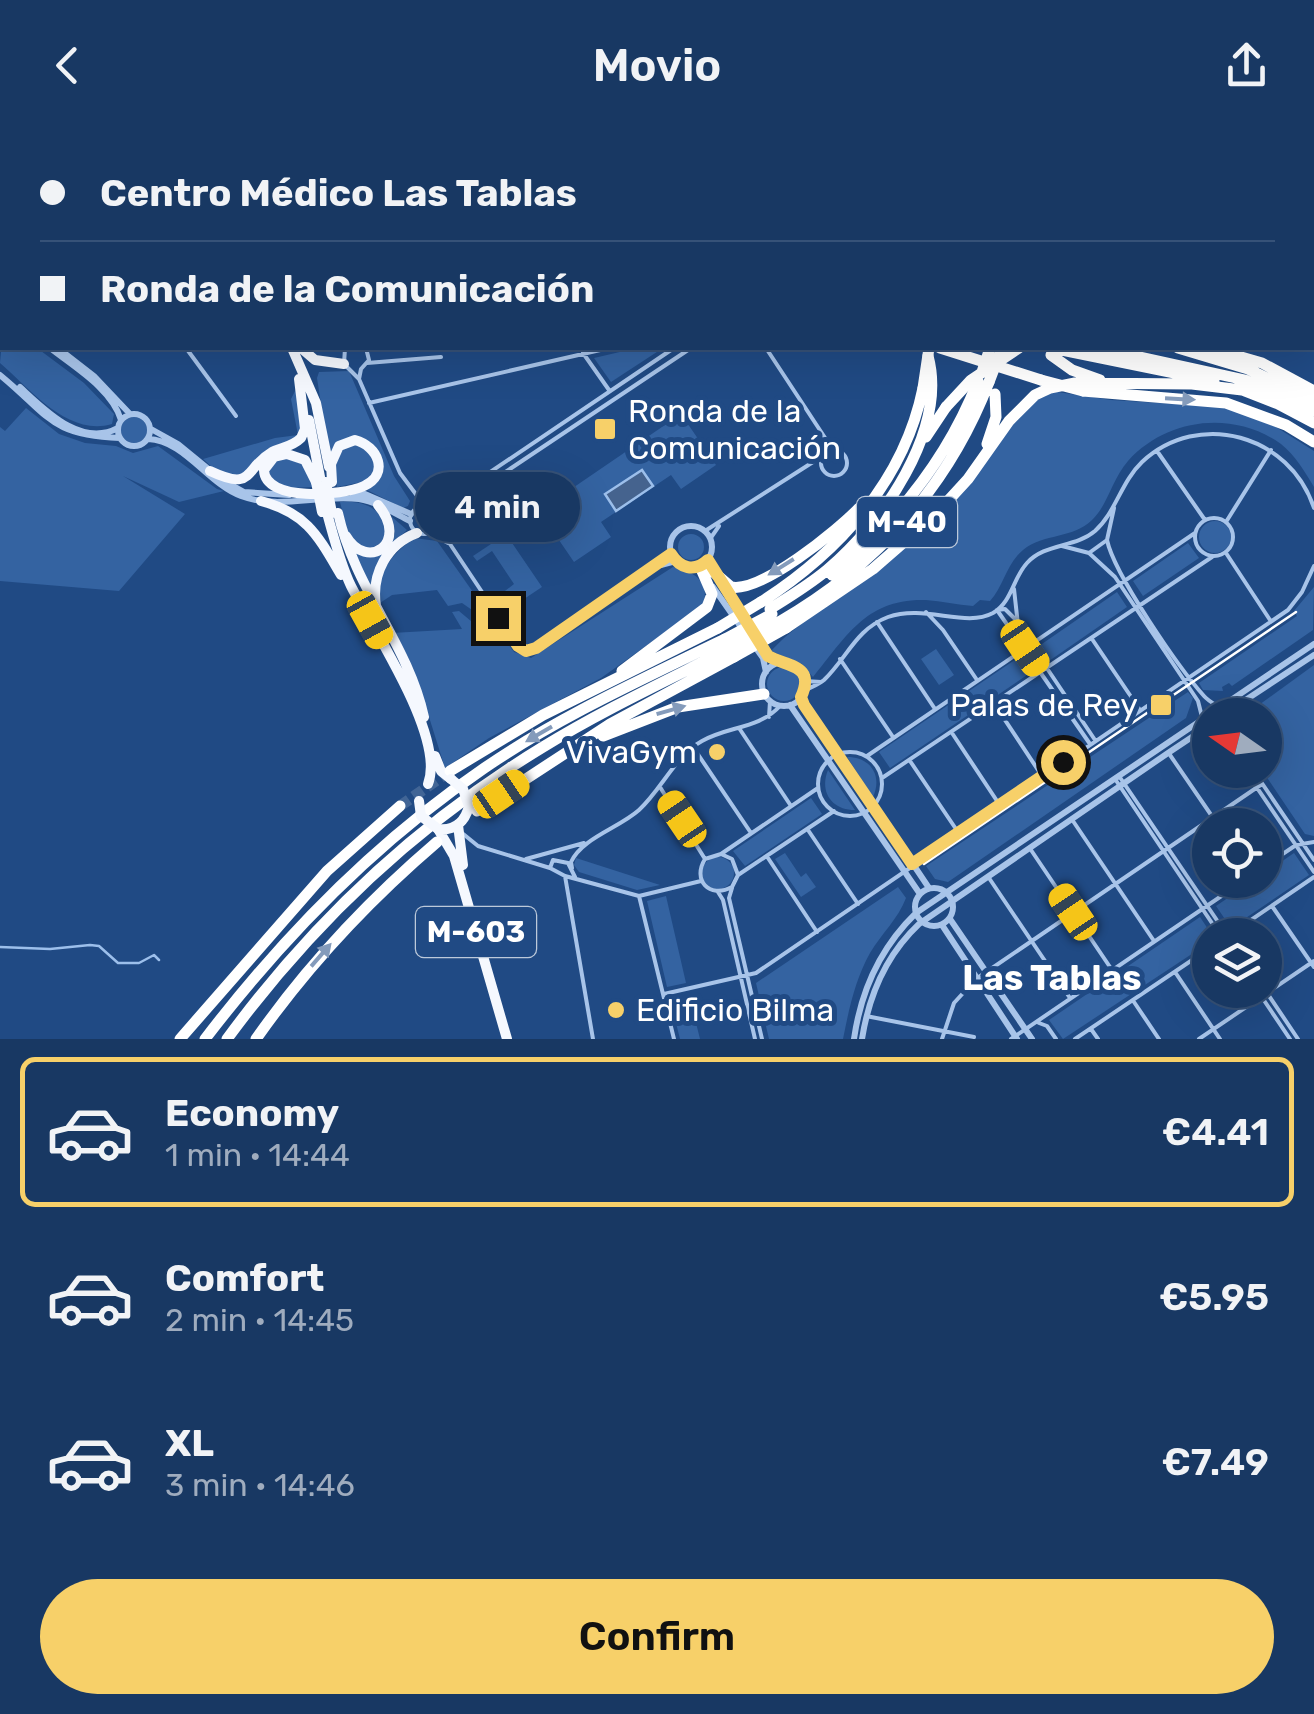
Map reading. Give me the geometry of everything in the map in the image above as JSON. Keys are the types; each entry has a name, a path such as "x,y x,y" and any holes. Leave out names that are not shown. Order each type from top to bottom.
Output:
{"highway":[{"path":"291,350 316,403"},
{"path":"303,350 322,363 344,360"},
{"path":"910,466 934,396 927,350"},
{"path":"774,615 812,566 873,500 901,454 918,410 927,350"},
{"path":"946,350 1083,391 1226,403 1286,426 1314,444"},
{"name":"M-40","path":"988,386 990,350"},
{"name":"M-40","path":"227,1039 285,963 359,886 463,800 543,746 774,615 826,580 900,513 988,386 1001,350"},
{"path":"578,698 726,641 774,615 855,543 884,507 946,408 971,380 1015,350"},
{"path":"1108,350 1244,380 1314,411"},
{"path":"1184,350 1248,370 1314,402"},
{"path":"1217,350 1262,363 1314,391"},
{"path":"1052,351 1072,370 1128,386"},
{"path":"1052,351 1193,376 1278,404 1314,424"},
{"path":"322,363 314,373 323,484"},
{"path":"210,471 232,480 247,477 267,456 301,438 301,376"},
{"path":"301,376 342,565 424,732 432,766 428,784"},
{"path":"774,615 837,596 936,515 968,479 1008,421 1035,395 1075,383 1192,384 1242,390"},
{"path":"908,538 962,481 987,446 996,417 988,386"},
{"path":"323,484 305,460 292,454 274,457 264,470 266,481 277,490 323,484 356,488 372,480 378,467 376,452 355,440 339,446 323,484"},
{"path":"704,567 728,585 751,585 787,564 853,514 901,454"},
{"path":"261,500 303,519 388,652"},
{"path":"330,513 350,544 373,552 387,543 391,534 391,524 378,506"},
{"path":"330,513 342,576"},
{"path":"330,513 408,670 436,762 463,788 473,808"},
{"path":"330,513 346,562 425,718"},
{"path":"380,617 374,590 384,560 404,537 417,533"},
{"path":"428,784 450,775 496,742 618,674 707,608 712,594 704,567"},
{"path":"258,1037 327,948 438,835 460,829 473,808 670,689 726,641"},
{"name":"M-40","path":"214,1039 298,930 354,872 416,818 536,735 656,672 726,641"},
{"path":"550,761 613,731 678,707 767,698"},
{"name":"M-603","path":"428,784 419,801 421,816 452,850 509,1039"},
{"path":"183,1039 327,871 400,806"},
{"name":"M-603","path":"460,829 458,846 509,1039"},
{"path":"236,1039 289,966 359,886"},
{"path":"205,1039 264,963 298,930"}],"street":[{"path":"52,350 100,389 118,410 120,438 126,445 136,447 148,439 159,440 223,487 242,496 261,500 356,499 412,514 424,506"},
{"path":"61,350 94,376 130,414 144,417 151,428 244,492 279,496 323,484 365,494 412,514"},
{"path":"187,350 236,416"},
{"path":"367,350 376,361"},
{"path":"369,404 599,350"},
{"path":"434,510 671,350"},
{"path":"438,517 688,350"},
{"path":"767,350 832,450 846,457 846,469 840,475 831,476 822,468 804,466"},
{"path":"583,353 609,391"},
{"path":"368,363 369,355"},
{"path":"359,380 361,369 368,363 441,356"},
{"path":"344,360 361,369"},
{"path":"344,360 359,380 400,473 424,506 434,510 449,543 518,646 526,651 536,648 671,554"},
{"path":"0,372 66,426 109,433 130,414"},
{"path":"0,372 58,427 76,434 120,438"},
{"path":"148,439 151,428"},
{"path":"1122,582 1084,546 1134,472 1156,451 1180,439 1211,433 1237,436 1271,450 1298,475 1314,508"},
{"path":"822,468 828,441"},
{"path":"704,531 832,450"},
{"path":"1226,522 1271,450"},
{"path":"1156,451 1204,520"},
{"path":"413,493 412,514 417,533 430,533 449,543"},
{"path":"1116,500 1107,540 1110,556 1122,582 1196,698"},
{"path":"867,756 1196,533 1204,520 1216,518 1226,522 1234,537 1226,553"},
{"path":"710,539 721,523"},
{"path":"430,533 438,526"},
{"path":"690,526 704,531 710,539 711,553 704,567 688,568 676,562 671,544 678,532 690,526"},
{"path":"767,698 780,706 790,706 821,682 849,646 877,622 905,612 923,611 978,618 1005,602 1017,574 1030,559 1089,535 1101,533 1107,540"},
{"path":"1196,533 1197,546 1212,556"},
{"path":"1059,546 1089,553 1107,540"},
{"path":"882,778 1212,556 1226,553"},
{"path":"1226,553 1271,621"},
{"path":"656,567 676,562"},
{"path":"664,994 756,973 1271,621 1298,600 1314,566"},
{"path":"704,567 768,656 780,663 794,664 805,680 803,694 838,755 929,888 946,892 952,899 950,919 942,925 928,926 916,914 916,900 929,888"},
{"path":"704,567 762,658 769,717"},
{"path":"1017,574 1014,594 1018,624"},
{"path":"997,610 1009,612 1028,646"},
{"path":"997,610 1028,646 1092,742"},
{"path":"923,611 933,616 944,630 977,680"},
{"path":"944,630 944,620 954,616"},
{"path":"877,622 935,709"},
{"path":"1092,640 1140,710"},
{"path":"1235,698 1314,644"},
{"path":"1249,698 1314,655"},
{"path":"840,659 893,737"},
{"path":"1176,662 1205,698"},
{"path":"766,672 780,663"},
{"path":"805,680 821,682"},
{"path":"994,705 1042,776"},
{"path":"572,868 574,854 637,812 692,747 716,734 769,717 780,706"},
{"path":"790,706 920,894"},
{"path":"863,1037 866,1016 882,972 903,939 952,899 1071,819 1192,726"},
{"path":"739,728 791,806"},
{"path":"952,733 1000,805"},
{"path":"854,1039 864,992 874,968 896,934 916,914 1119,781 1192,741"},
{"path":"692,747 751,834"},
{"path":"853,752 867,756 880,769 882,791 864,812 848,816 834,812 823,802 818,788 828,760 853,752"},
{"path":"1168,752 1206,808"},
{"path":"910,761 958,833"},
{"path":"1119,781 1210,918"},
{"path":"660,787 705,859"},
{"path":"732,887 718,892 708,889 701,881 700,868 705,859 722,854 818,788"},
{"path":"1228,808 1257,788"},
{"path":"1254,918 1314,875 1299,844 1261,788"},
{"path":"758,1039 729,898 732,887 738,875 834,812"},
{"path":"1071,819 1154,941"},
{"path":"460,829 478,846 639,896 701,881"},
{"path":"808,830 858,904"},
{"path":"942,1039 954,1003 984,972 1192,832"},
{"path":"525,860 594,840"},
{"path":"1282,855 1299,844 1314,842"},
{"path":"1299,844 1314,860"},
{"path":"466,876 466,853 478,846"},
{"path":"1029,847 1112,970"},
{"path":"550,868 564,848"},
{"path":"722,854 736,864 738,875"},
{"path":"768,858 817,932"},
{"path":"553,860 568,863 575,876"},
{"path":"565,876 593,1039"},
{"path":"988,876 1070,998"},
{"path":"718,892 744,976"},
{"path":"639,896 674,1039"},
{"path":"942,925 1014,1038 1218,898"},
{"path":"1272,906 1313,964 1282,982"},
{"path":"1204,907 1213,918"},
{"path":"950,919 1032,1039"},
{"path":"1076,1039 1192,960"},
{"path":"1175,972 1220,1039"},
{"path":"1133,1000 1159,1039"},
{"path":"1199,1039 1243,1008"},
{"path":"1272,1008 1290,1039"},
{"path":"1275,1008 1298,1039"},
{"path":"866,1016 974,1037"},
{"path":"1039,1023 1047,1026 1056,1039"},
{"path":"1091,1029 1098,1039"}],"shaded area":[{"path":"1,350 40,350 84,383 114,414 112,424 80,424 65,417 0,363"},
{"path":"628,350 660,350 611,382 594,358"},
{"path":"349,371 394,476 410,501 408,506 403,508 367,490 381,456 370,442 360,438 329,457 317,378 319,372"},
{"path":"296,389 301,434 254,469 236,477 213,468 203,459 298,435 291,399"},
{"path":"1051,391 1111,400 1224,407 1276,427 1314,451 1314,487 1291,453 1262,433 1222,423 1181,428 1162,435 1128,461 1092,520 1023,550 990,601 980,600 973,606 905,601 888,606 859,623 813,677 802,664 771,651 801,624 899,553 1025,407"},
{"path":"26,408 59,434 85,443 116,446 133,453 158,446 224,491 179,502 123,476 185,514 119,591 0,581 0,427 5,431"},
{"path":"681,414 716,465 681,489 671,475 601,522 611,537 574,562 539,511"},
{"path":"134,417 143,421 147,430 143,439 134,443 125,439 121,430 125,421"},
{"path":"347,445 365,445 376,467 367,481 337,487 336,458"},
{"path":"282,457 303,463 313,487 290,488 271,482 269,467"},
{"path":"642,470 653,486 616,511 605,494"},
{"path":"340,502 361,503 377,512 388,523 384,541 368,550 349,538"},
{"path":"392,517 407,530 384,552 370,593 349,547 357,553 392,540"},
{"path":"1215,521 1226,526 1231,537 1226,548 1215,553 1204,548 1199,537 1204,526"},
{"path":"506,534 542,587 509,609 503,600 508,596 505,591 514,584 492,551 477,561 473,556"},
{"path":"691,534 700,538 704,547 700,556 691,560 682,556 678,547 682,538"},
{"path":"414,538 437,541 487,612 485,619 462,603 448,606 437,590 392,595 380,603 380,583 387,566"},
{"path":"1188,543 1199,558 1143,596 1133,581"},
{"path":"673,567 700,580 705,591 702,606 601,678 489,738 445,768 419,685 392,633 462,629 452,612 459,611 478,627 494,625 514,652 531,658"},
{"path":"1314,587 1313,630 1232,686 1229,683 1222,687 1223,691 1203,690 1199,683 1297,616 1294,611"},
{"path":"1117,592 1127,607 1049,661 1039,646"},
{"path":"936,649 954,675 939,685 921,659"},
{"path":"1022,655 1033,671 890,768 879,752"},
{"path":"1314,665 1314,836 1305,834 1274,788 1282,788 1282,698 1268,698"},
{"path":"784,667 796,672 801,684 796,696 784,701 772,696 767,684 772,672"},
{"path":"1188,692 1193,698 1186,718 948,882 935,879 926,866"},
{"path":"847,757 862,760 872,769 876,781 873,797"},
{"path":"828,770 855,810 840,807 830,798 825,786"},
{"path":"811,798 822,814 745,866 733,851"},
{"path":"785,853 801,877 806,873 816,887 801,897 775,859"},
{"path":"1294,853 1309,875 1282,893 1282,861"},
{"path":"718,857 729,862 734,873 729,884 718,889 707,884 702,873 707,862"},
{"path":"576,858 660,885 637,890 579,872 574,865"},
{"path":"898,887 906,898 865,963 843,1039 769,1039 756,983"},
{"path":"666,896 686,983 667,987 647,901"},
{"path":"1228,898 1275,898 1246,918 1224,918 1216,906"},
{"path":"1192,922 1192,954 1063,1039 1049,1020"},
{"path":"689,995 700,1039 680,1039 670,999"}],"waterway":[{"path":"0,947 50,949 90,945 99,946 118,963 139,963 154,955 159,960"}],"tunnel":[{"path":"400,806 450,771"}],"tram line":[{"path":"924,864 1296,612"}],"place":[{"name":"Ronda de la Comunicación","path":"605,429"},
{"name":"Palas de Rey","path":"1161,705"},
{"name":"VivaGym","path":"717,752"},
{"name":"Edificio Bilma","path":"616,1010"}],"district":[{"name":"Las Tablas","path":"1052,978"}],"route":[{"path":"498,618 526,651 536,648 671,554 688,568 708,560 768,656 799,668 805,678 801,697 804,705 912,864 1063,762"}]}
